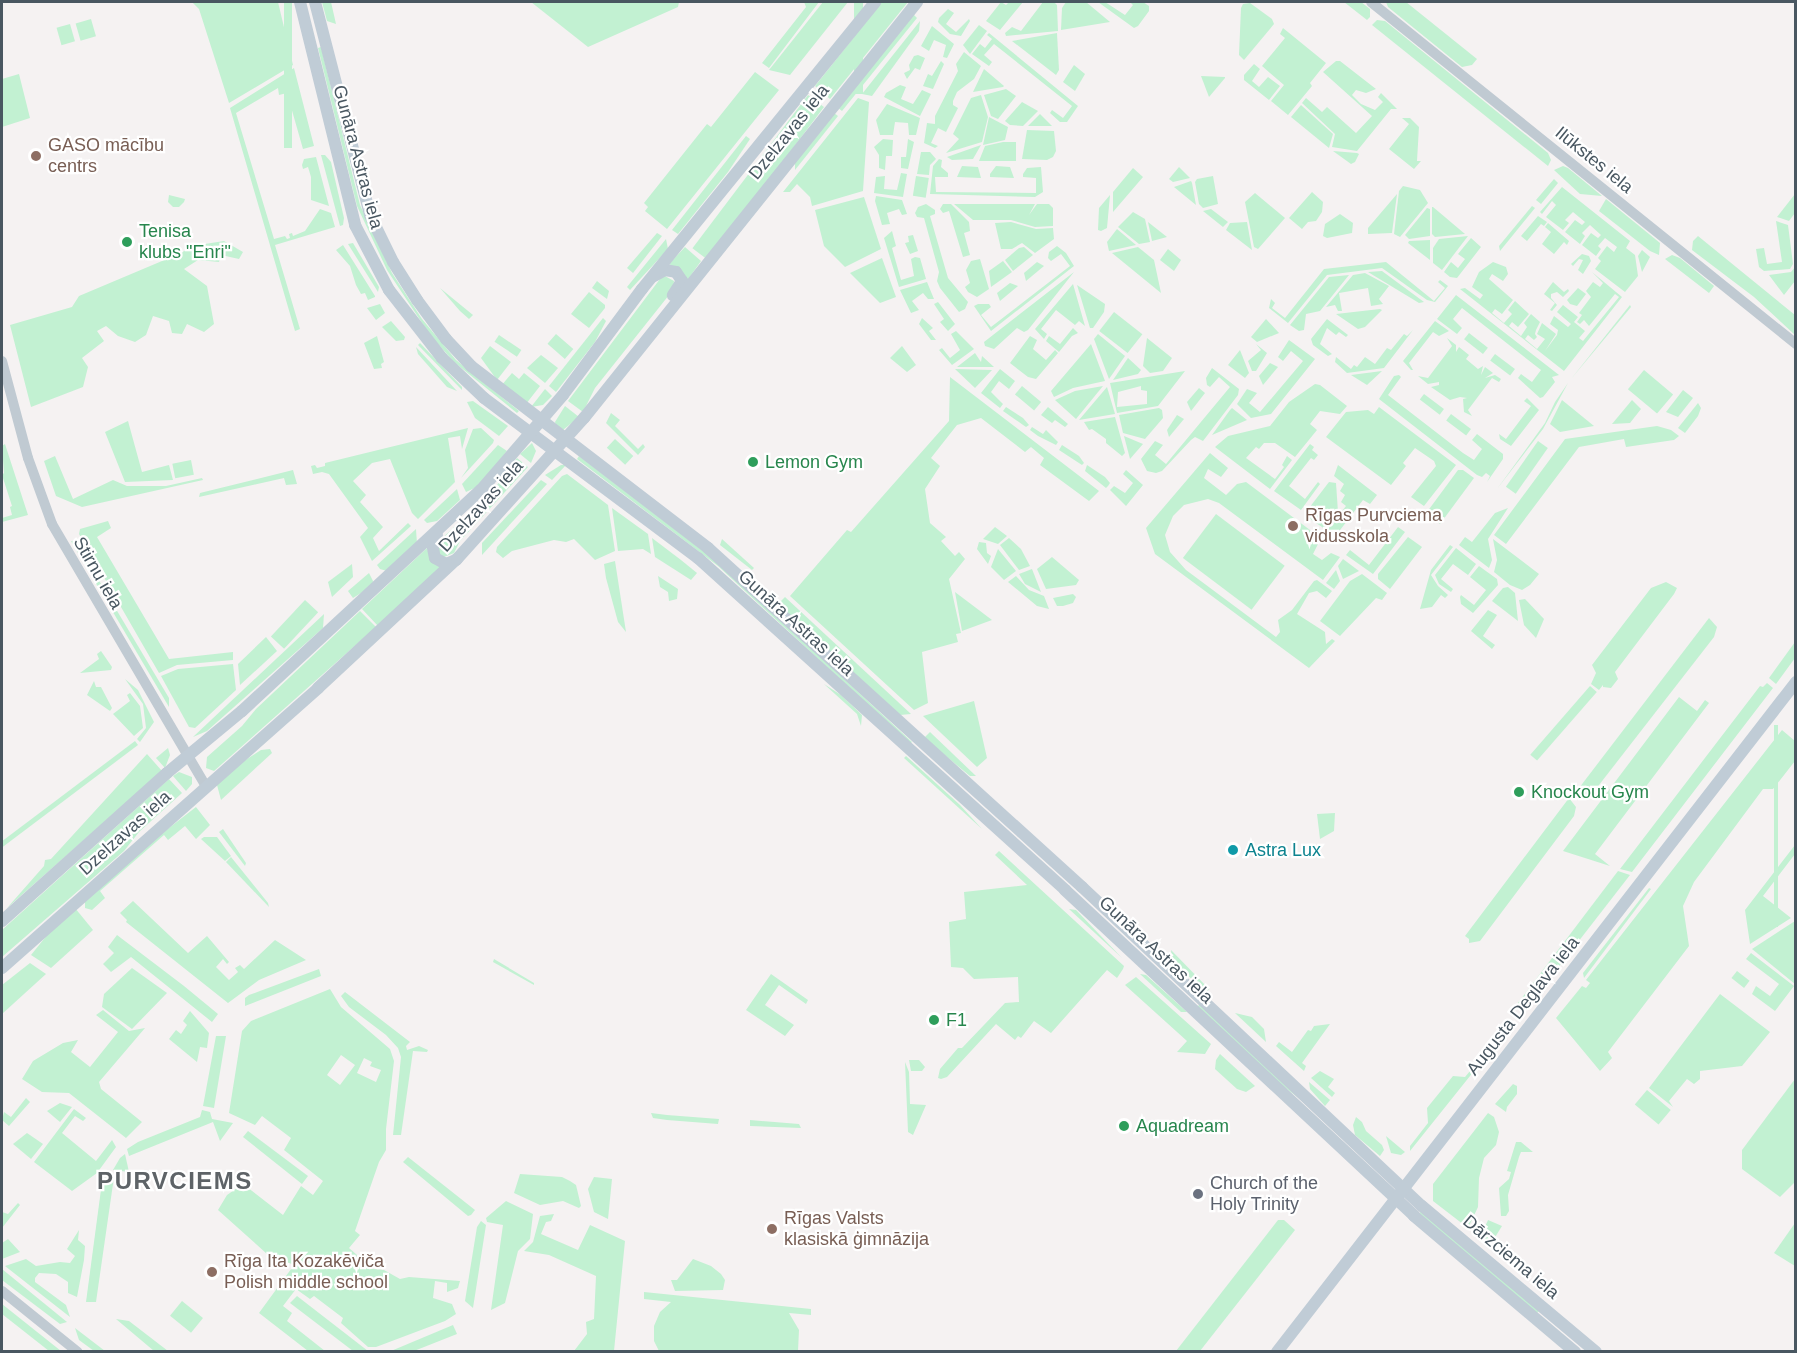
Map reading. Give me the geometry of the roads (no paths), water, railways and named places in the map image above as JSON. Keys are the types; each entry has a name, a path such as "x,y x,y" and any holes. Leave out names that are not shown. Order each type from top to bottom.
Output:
{"main road":[{"name":"Gunāra Astras iela","path":"300,2 355,225 374,264 399,305 442,358 484,398 698,558 1065,890 1396,1199"},
{"name":"Gunāra Astras iela","path":"315,2 368,207 393,262 429,317 458,353 495,387 567,439 708,548 1074,880 1405,1188"},
{"name":"Dzelzavas iela","path":"2,921 243,711 481,490 541,421 652,277 875,2"},
{"name":"Dzelzavas iela","path":"2,967 205,785 318,688 457,560 567,439 917,2"},
{"path":"309,38 323,34"},
{"path":"602,395 604,384 682,281 671,270 652,277"},
{"path":"443,526 432,543 435,558 446,564 457,560"},
{"name":"Augusta Deglava iela","path":"1277,1352 1796,682"},
{"path":"1065,890 1074,880"},
{"path":"1303,1113 1312,1113 1333,1129 1340,1126"},
{"name":"Dārzciema iela","path":"1405,1188 1428,1211 1596,1352"},
{"name":"Dārzciema iela","path":"1396,1199 1575,1352"}],"street":[{"name":"Ilūkstes iela","path":"1371,2 1796,344"},
{"name":"Stirnu iela","path":"2,361 28,458 52,524 205,785"},
{"path":"2,1291 78,1352"}],"place":[{"name":"GASO mācību centrs","path":"36,156"},
{"name":"Tenisa klubs \"Enri\"","path":"127,242"},
{"name":"Lemon Gym","path":"753,462"},
{"name":"Rīgas Purvciema vidusskola","path":"1293,526"},
{"name":"Knockout Gym","path":"1519,792"},
{"name":"Astra Lux","path":"1233,850"},
{"name":"F1","path":"934,1020"},
{"name":"Aquadream","path":"1124,1126"},
{"name":"Church of the Holy Trinity","path":"1198,1194"},
{"name":"Rīgas Valsts klasiskā ģimnāzija","path":"772,1229"},
{"name":"Rīga Ita Kozakēviča Polish middle school","path":"212,1272"}],"district":[{"name":"PURVCIEMS","path":"175,1181"}]}
